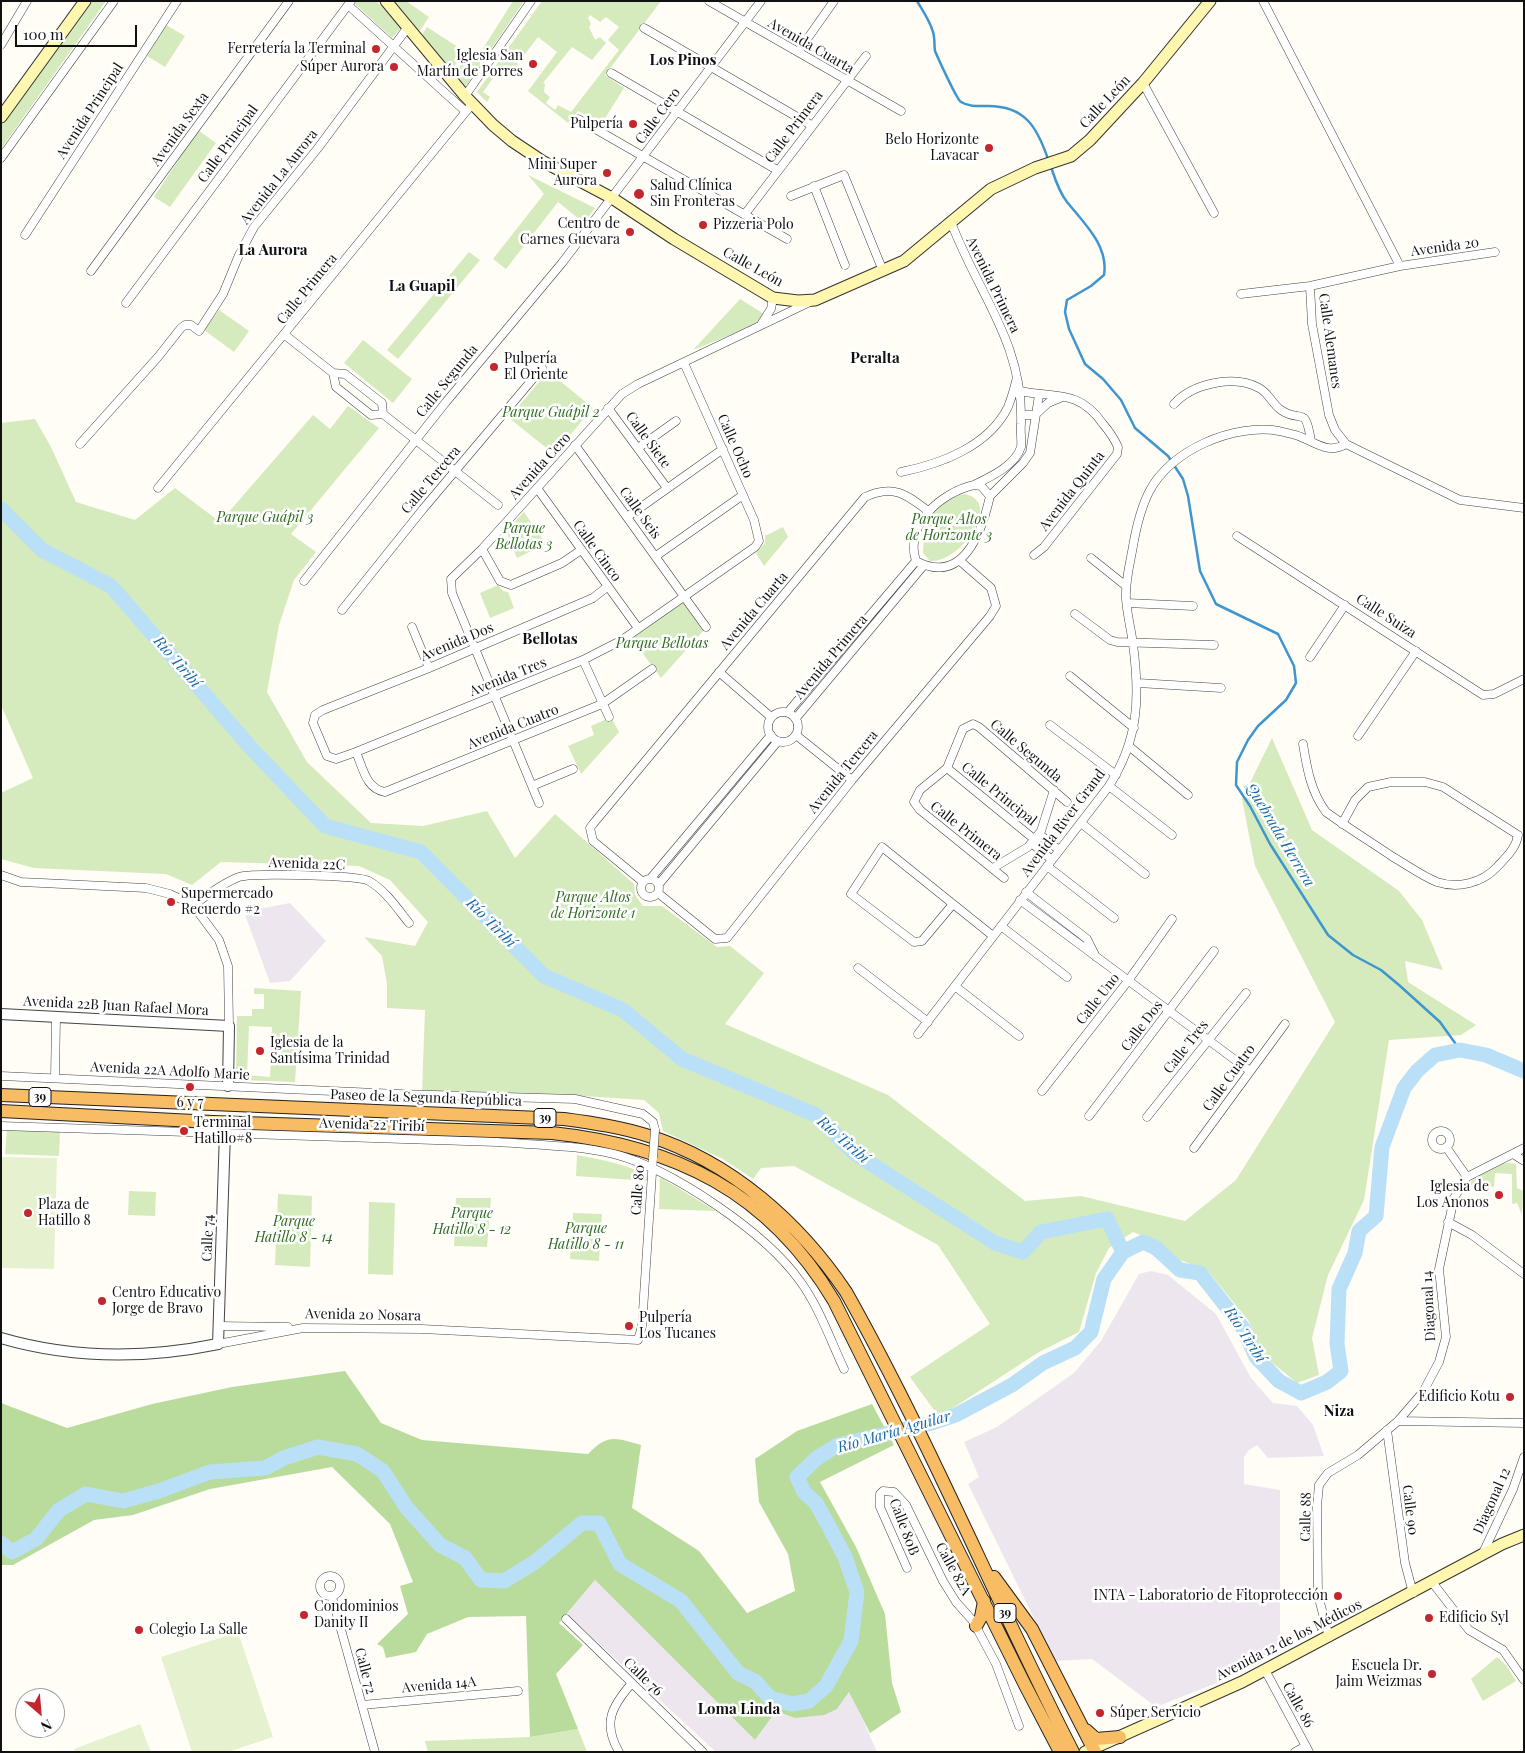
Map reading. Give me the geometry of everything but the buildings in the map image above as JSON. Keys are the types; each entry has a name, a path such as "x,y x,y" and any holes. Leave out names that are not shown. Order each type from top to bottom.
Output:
{"highway":[{"name":"Paseo de la Segunda República","path":"1,1095 564,1119 610,1125 650,1136 695,1155 737,1180 769,1205 796,1231 830,1268 846,1292 939,1473 1037,1682 1073,1752"},
{"name":"39","path":"1,1111 213,1122 552,1132 630,1145 669,1158 711,1179 747,1202 802,1254 834,1301 1060,1752"},
{"path":"213,1122 224,1127 225,1132"},
{"path":"977,1553 1032,1629 1082,1727 1091,1750"},
{"path":"976,1626 981,1617 984,1601"},
{"path":"1082,1727 1096,1739 1120,1737"}],"main road":[{"path":"1,117 85,1"},
{"name":"Calle León","path":"386,1 468,104 512,141 542,161 612,198 674,239 773,298 787,301 815,300 904,261 924,247 990,189 1035,168 1071,156 1090,140 1143,83 1204,3"},
{"name":"Avenida 12 de los Médicos","path":"1091,1750 1180,1712 1329,1638 1502,1544 1524,1535"}],"street":[{"path":"1,45 28,1"},
{"path":"1,158 114,1"},
{"name":"Avenida Principal","path":"25,235 177,1"},
{"name":"Avenida Sexta","path":"91,271 288,1"},
{"name":"Calle Primera","path":"158,488 285,335 468,104 531,1"},
{"name":"Avenida Cuarta","path":"709,1 901,111"},
{"name":"Calle Cero","path":"612,198 761,1"},
{"path":"798,52 834,1"},
{"path":"1263,1 1400,266"},
{"path":"350,3 393,46 468,104"},
{"name":"Calle Principal","path":"126,304 350,3"},
{"name":"Avenida La Aurora","path":"80,444 152,364 181,328 185,325 191,325 199,331 223,294 238,255 254,227 318,148 408,27"},
{"path":"644,28 811,124"},
{"name":"Calle Primera","path":"744,214 811,124 866,56"},
{"path":"611,73 777,170"},
{"path":"1143,83 1214,213"},
{"path":"578,119 787,239"},
{"path":"791,196 844,174 884,271"},
{"path":"814,186 845,265"},
{"name":"Calle Segunda","path":"304,581 562,263 612,198"},
{"name":"Avenida Primera","path":"788,712 916,561 915,538 919,526 928,511 951,493 974,485 1013,460 1021,447 1018,377 1003,329 963,254 951,222"},
{"name":"Avenida 20","path":"1400,266 1495,252"},
{"name":"Calle Alemanes","path":"1400,266 1310,286 1312,324 1329,415 1334,430 1346,444 1460,500 1524,508"},
{"path":"1241,294 1310,286"},
{"path":"761,325 771,309 773,298"},
{"name":"Avenida Cero","path":"475,649 452,593 451,579 482,549 608,408 622,394 638,384 815,300"},
{"path":"285,335 333,373 345,374 382,403 383,414"},
{"name":"Calle Ocho","path":"684,363 754,520 759,541"},
{"name":"Calle Tercera","path":"342,610 542,368"},
{"path":"333,373 336,387 371,415 383,414 498,505"},
{"path":"901,472 933,464 961,452 981,438 1002,416 1018,377"},
{"path":"1174,404 1182,395 1194,389 1212,384 1248,384 1260,388 1283,411 1301,415 1307,421 1311,441"},
{"name":"Avenida Quinta","path":"1019,391 1070,398 1083,402 1094,411 1118,447 1117,454 1044,547 1034,556"},
{"path":"916,561 924,566 944,568 959,560 969,550 981,530 990,496 1023,463 1030,453 1039,395"},
{"path":"1021,415 1035,415 1042,407 1053,400 1070,398"},
{"name":"Calle Siete","path":"608,408 667,488"},
{"path":"638,448 676,421"},
{"name":"Avenida River Grand","path":"918,1034 1109,786 1130,747 1134,728 1138,683 1126,586 1135,538 1145,501 1165,469 1177,460 1224,436 1255,430 1278,431 1299,436 1331,450 1338,449 1346,444"},
{"name":"Calle Seis","path":"575,445 706,627"},
{"path":"627,517 723,448"},
{"path":"974,485 981,486 990,496"},
{"name":"Calle Cinco","path":"537,488 638,628"},
{"name":"Avenida Cuarta","path":"642,882 593,841 590,828 864,497 877,491 893,491 908,495 928,511"},
{"path":"656,556 743,495"},
{"name":"Calle Suiza","path":"1237,536 1483,694 1494,694 1524,678"},
{"name":"Avenida Tres","path":"356,752 583,660 622,640 755,547 759,541"},
{"path":"482,549 500,581 511,585 562,563 581,550"},
{"path":"1091,558 1126,586"},
{"name":"Avenida Tercera","path":"658,894 716,939 727,938 852,780 990,616 996,606 991,588 959,560"},
{"name":"Avenida Primera","path":"796,718 924,566"},
{"name":"Avenida Dos","path":"356,752 336,759 327,756 313,723 315,715 323,710 475,649 593,598 607,587"},
{"path":"1127,603 1193,606"},
{"path":"1310,658 1345,604"},
{"path":"1075,614 1110,640 1214,645"},
{"path":"412,627 429,668"},
{"path":"475,649 539,803"},
{"path":"1358,736 1416,650"},
{"path":"583,660 609,717"},
{"name":"Avenida Cuatro","path":"356,752 369,784 377,791 385,792 602,704 652,669"},
{"path":"719,672 772,717"},
{"path":"1070,676 1134,728"},
{"path":"1138,683 1221,688"},
{"path":"788,712 796,718 798,723 796,735 791,740 778,741 771,736 768,723 776,713 788,712"},
{"name":"Calle Segunda","path":"947,768 959,734 967,726 973,724 979,727 1067,802"},
{"path":"1050,725 1116,775"},
{"path":"796,735 852,780"},
{"path":"771,736 651,878 642,882 640,888 643,894 652,897 658,894 659,884 778,741"},
{"path":"1303,744 1306,767 1317,800 1326,812 1342,824 1414,870 1436,881 1455,884 1476,882 1491,873 1512,850 1521,834 1443,787 1426,782 1391,782 1368,787 1355,800 1342,824"},
{"path":"1130,747 1188,795"},
{"name":"Calle Primera","path":"947,768 920,790 914,802 920,810 1004,878"},
{"name":"Calle Principal","path":"947,768 1034,839 1035,846 1049,863 1114,918"},
{"path":"532,786 573,769"},
{"path":"1109,786 1172,835"},
{"path":"993,868 1028,847 1045,821 1054,790"},
{"path":"1081,823 1145,874"},
{"name":"Calle Principal","path":"1034,839 1044,837 1059,850"},
{"path":"953,904 922,941 914,942 851,894 882,847 994,936"},
{"path":"1,875 21,882 146,888 170,894 192,905 219,940 228,966 228,1086"},
{"name":"Avenida 22C","path":"192,905 240,877 256,875 342,877 368,880 386,894 409,923"},
{"path":"651,878 659,884"},
{"path":"1026,892 1087,939 1097,959"},
{"path":"1020,900 1250,1071"},
{"name":"Calle Uno","path":"1042,1092 1128,981 1172,919"},
{"path":"1001,926 1067,976"},
{"name":"Calle Dos","path":"1089,1116 1214,951"},
{"path":"858,968 928,1022"},
{"path":"956,987 1019,1036"},
{"name":"Calle Tres","path":"1147,1118 1246,993"},
{"name":"Avenida 22B Juan Rafael Mora","path":"1,1014 229,1026"},
{"path":"55,1078 56,1018"},
{"name":"Calle Cuatro","path":"1194,1148 1285,1024"},
{"name":"Avenida 22A Adolfo Marie","path":"1,1076 398,1094 575,1099 643,1114 653,1122 655,1130"},
{"name":"Avenida 22 Tiribí","path":"1,1126 497,1142 576,1147 616,1154 676,1180 758,1237 800,1280 814,1304 844,1369"},
{"name":"Calle 80","path":"638,1340 642,1326 655,1130"},
{"name":"Calle 74","path":"218,1344 225,1132"},
{"path":"1446,1147 1467,1176 1524,1148"},
{"path":"1514,1154 1524,1161"},
{"name":"Diagonal 14","path":"1387,1430 1398,1421 1423,1392 1444,1347 1446,1325 1439,1268 1454,1198 1467,1176"},
{"path":"1448,1222 1472,1235 1524,1274"},
{"path":"218,1326 303,1328"},
{"name":"Avenida 20 Nosara","path":"1,1338 29,1346 71,1353 128,1356 176,1353 303,1328 422,1329 638,1340"},
{"path":"1398,1421 1524,1423"},
{"name":"Calle 90","path":"1387,1430 1405,1563 1413,1593"},
{"name":"Calle 88","path":"1329,1638 1318,1594 1317,1506 1319,1484 1328,1473 1358,1456 1387,1430"},
{"name":"Diagonal 12","path":"1482,1555 1513,1489 1524,1457"},
{"name":"Calle 82A","path":"880,1494 889,1490 894,1492 906,1505 943,1581 956,1602 976,1626 1000,1672 1019,1726"},
{"name":"Calle 80B","path":"880,1494 880,1507 908,1568"},
{"path":"1432,1582 1469,1630 1502,1650 1524,1680"},
{"name":"Calle 72","path":"332,1597 375,1752"},
{"name":"Calle 76","path":"566,1619 703,1752"},
{"name":"Calle 86","path":"1264,1670 1308,1749"},
{"path":"619,1752 612,1735 612,1714 616,1701 632,1684"},
{"name":"Avenida 14A","path":"362,1705 518,1691"},
{"path":"1295,1752 1308,1749"}],"shaded area":[{"path":"290,903 326,941 290,981 270,983 244,912"},
{"path":"1151,1271 1168,1275 1216,1314 1251,1378 1273,1403 1297,1406 1313,1425 1324,1456 1268,1458 1257,1445 1249,1450 1244,1457 1244,1484 1280,1490 1280,1650 1224,1680 1156,1707 1092,1659 1055,1661 968,1484 979,1477 964,1442 997,1427 1074,1373 1101,1341 1139,1274"},
{"path":"595,1580 755,1740 776,1710 795,1718 837,1709 850,1691 877,1752 716,1752 567,1614"}],"green space":[{"path":"93,1 106,1 1,149 1,126"},
{"path":"352,1 376,1 402,27 392,38"},
{"path":"393,1 406,1 429,17 419,32"},
{"path":"513,1 524,1 466,86 455,74 468,53 477,58"},
{"path":"542,1 661,1 605,75 624,88 602,123 578,111 568,123 528,91 557,52 538,37 508,76 498,71 483,92 490,97 487,102 477,92","holes":["590,15 600,22 606,17 619,27 608,40 619,50 571,112 558,105 555,110 546,103 550,97 544,92 545,84 543,83 572,47 592,60 606,43 600,37 595,40 589,27 591,24 588,18"]},
{"path":"166,25 185,36 165,67 147,56"},
{"path":"427,27 464,51 452,70 422,35"},
{"path":"198,130 216,143 170,207 154,197"},
{"path":"528,175 595,208 584,223 558,202 506,269 493,259 544,194"},
{"path":"469,252 480,260 398,359 387,350"},
{"path":"740,299 764,314 760,323 693,350"},
{"path":"219,310 249,331 234,352 204,330"},
{"path":"363,340 412,379 393,403 344,363"},
{"name":"Parque Guápil 2","path":"548,371 593,408 554,454 509,418"},
{"path":"348,406 379,428 291,534 316,552 294,580 279,625 267,692 307,762 371,823 423,826 487,811 515,858 555,814 634,884 635,895 643,906 662,906 717,947 730,946 764,973 725,1024 888,1095 1025,1201 1081,1196 1185,1221 1236,1180 1335,1022 1255,866 1242,799 1272,738 1312,830 1399,891 1422,920 1443,970 1405,961 1408,982 1476,1025 1461,1035 1389,1040 1364,1200 1328,1275 1312,1338 1319,1375 1297,1383 1263,1355 1248,1320 1208,1271 1180,1260 1155,1241 1133,1232 1109,1248 1096,1273 1079,1332 1039,1352 939,1417 910,1377 990,1324 938,1245 794,1166 761,1168 753,1179 723,1159 663,1131 659,1113 644,1100 554,1094 422,1092 425,1010 387,1008 387,984 382,956 364,937 415,946 428,922 390,880 359,866 221,862 192,885 166,874 34,868 1,859 1,793 33,778 1,705 1,423 35,419 51,447 76,502 135,520 175,488 220,522 313,415 330,429"},
{"name":"Parque Altos de Horizonte 3","path":"965,494 976,499 980,508 979,519 973,531 965,543 954,552 942,559 930,561 923,553 925,533 932,515 945,501"},
{"name":"Parque Bellotas 3","path":"524,512 546,544 517,558 506,531"},
{"path":"783,527 788,537 764,566 756,553 765,543 765,536"},
{"path":"498,585 503,591 508,592 514,608 490,618 480,593"},
{"name":"Parque Bellotas","path":"682,601 703,631 661,678 632,639"},
{"path":"611,717 619,732 581,774 568,746 594,735 591,726"},
{"path":"254,988 301,991 295,1082 241,1080 236,1075 237,1016 252,1016 252,1009 264,1009 264,994 254,994","holes":["249,1026 272,1027 270,1077 247,1075"]},
{"path":"7,1130 60,1131 59,1156 5,1154"},
{"path":"577,1155 629,1167 639,1171 649,1181 576,1176"},
{"name":"Plaza de Hatillo 8","path":"1,1157 57,1158 54,1269 1,1268"},
{"path":"1509,1163 1516,1164 1517,1188 1523,1191 1522,1215 1517,1203 1512,1204 1512,1174 1495,1173 1494,1187 1484,1185 1482,1192 1467,1185 1481,1173 1492,1167"},
{"path":"660,1177 716,1211 659,1209"},
{"path":"129,1191 156,1192 155,1216 128,1215"},
{"name":"Parque Hatillo 8 - 14","path":"278,1194 312,1196 310,1267 275,1265"},
{"name":"Parque Hatillo 8 - 12","path":"456,1198 491,1198 487,1247 454,1246"},
{"path":"369,1202 395,1203 393,1275 368,1274"},
{"name":"Parque Hatillo 8 - 11","path":"573,1213 602,1214 599,1261 570,1259"},
{"path":"345,1371 381,1423 422,1440 588,1454 607,1440 619,1439 641,1445 632,1508 699,1551 747,1613 795,1591 788,1554 759,1502 755,1459 797,1431 872,1404 894,1445 820,1482 856,1547 885,1614 892,1683 901,1712 870,1733 849,1692 837,1709 824,1715 795,1718 776,1711 755,1740 595,1580 559,1623 583,1645 556,1674 578,1729 530,1737 526,1616 468,1617 427,1634 416,1652 386,1658 383,1647 377,1644 408,1614 400,1586 413,1582 390,1524 332,1467 210,1489 133,1515 94,1520 13,1565 1,1565 1,1403 67,1428 152,1404 232,1387"},
{"path":"238,1632 273,1737 228,1752 192,1752 161,1657"},
{"path":"1497,1657 1506,1665 1516,1681 1483,1701 1471,1679"},
{"path":"140,1724 151,1752 75,1752 74,1749"},
{"path":"578,1729 587,1752 428,1752 425,1741 530,1737"}],"waterway":[{"name":"Quebrada Herrera","path":"917,1 930,24 934,34 935,51 959,100 967,105 1001,107 1020,114 1034,128 1048,159"},
{"name":"Quebrada Herrera","path":"1051,167 1064,198 1094,236 1103,254 1105,264 1104,275 1091,286 1067,300 1065,312 1069,329 1085,364 1103,379 1121,400 1135,428 1168,456 1183,479 1188,496 1200,571 1216,604 1278,634 1294,666 1296,683 1286,700 1258,726 1248,740 1237,762 1236,785 1250,806 1270,844 1328,935 1353,955 1381,970 1399,985 1440,1022 1460,1050"},
{"name":"Río Tiribí","path":"1,509 42,550 111,586 251,748 325,826 421,852 544,976 623,1010 682,1059 816,1115 854,1153 995,1243 1023,1252 1041,1232 1107,1219 1123,1252"},
{"name":"Río María Aguilar","path":"1,1543 12,1552 36,1539 59,1510 86,1494 123,1501 159,1491 210,1472 265,1468 284,1458 318,1447 357,1454 383,1471 406,1507 440,1545 465,1558 481,1580 504,1581 535,1562 582,1523 599,1523 620,1564 681,1601 738,1673 756,1682 770,1698 792,1704 809,1701 826,1686 851,1641 857,1592 845,1557 816,1503 804,1492 797,1477 817,1458 838,1445 932,1423 956,1415 1012,1385 1043,1363 1075,1348 1091,1332 1104,1279 1123,1252 1143,1242 1156,1248 1180,1270 1200,1273 1243,1328 1256,1357 1279,1381 1301,1393 1327,1382 1341,1371 1337,1344 1339,1289 1355,1253 1359,1231 1376,1216 1382,1147 1404,1088 1417,1071 1435,1055 1460,1050 1486,1055 1524,1071"}],"place":[{"name":"Ferretería la Terminal","path":"376,49"},
{"name":"Iglesia San Martín de Porres","path":"533,64"},
{"name":"Súper Aurora","path":"394,67"},
{"name":"Pulpería","path":"633,124"},
{"name":"Belo Horizonte Lavacar","path":"989,148"},
{"name":"Mini Super Aurora","path":"607,173"},
{"name":"Salud Clínica Sin Fronteras","path":"639,194"},
{"name":"Pizzeria Polo","path":"703,225"},
{"name":"Centro de Carnes Guevara","path":"630,232"},
{"name":"Pulpería El Oriente","path":"494,367"},
{"name":"Supermercado Recuerdo #2","path":"171,902"},
{"name":"Iglesia de la Santísima Trinidad","path":"260,1051"},
{"name":"6 y 7","path":"190,1087"},
{"name":"Terminal Hatillo#8","path":"184,1131"},
{"name":"Iglesia de Los Anonos","path":"1499,1195"},
{"name":"Plaza de Hatillo 8","path":"28,1213"},
{"name":"Centro Educativo Jorge de Bravo","path":"102,1301"},
{"name":"Pulpería Los Tucanes","path":"629,1326"},
{"name":"Edificio Kotu","path":"1510,1397"},
{"name":"INTA - Laboratorio de Fitoprotección","path":"1338,1596"},
{"name":"Condominios Danity II","path":"304,1615"},
{"name":"Edificio Syl","path":"1429,1618"},
{"name":"Colegio La Salle","path":"139,1630"},
{"name":"Escuela Dr. Jaim Weizmas","path":"1432,1674"},
{"name":"Súper Servicio","path":"1100,1713"}],"district":[{"name":"Los Pinos","path":"683,60"},
{"name":"La Aurora","path":"273,250"},
{"name":"La Guapil","path":"422,286"},
{"name":"Peralta","path":"875,358"},
{"name":"Bellotas","path":"550,639"},
{"name":"Niza","path":"1339,1411"},
{"name":"Loma Linda","path":"739,1709"}],"park label":[{"name":"Parque Guápil 3","path":"265,518"},
{"name":"Parque Altos de Horizonte 1","path":"593,906"}]}
